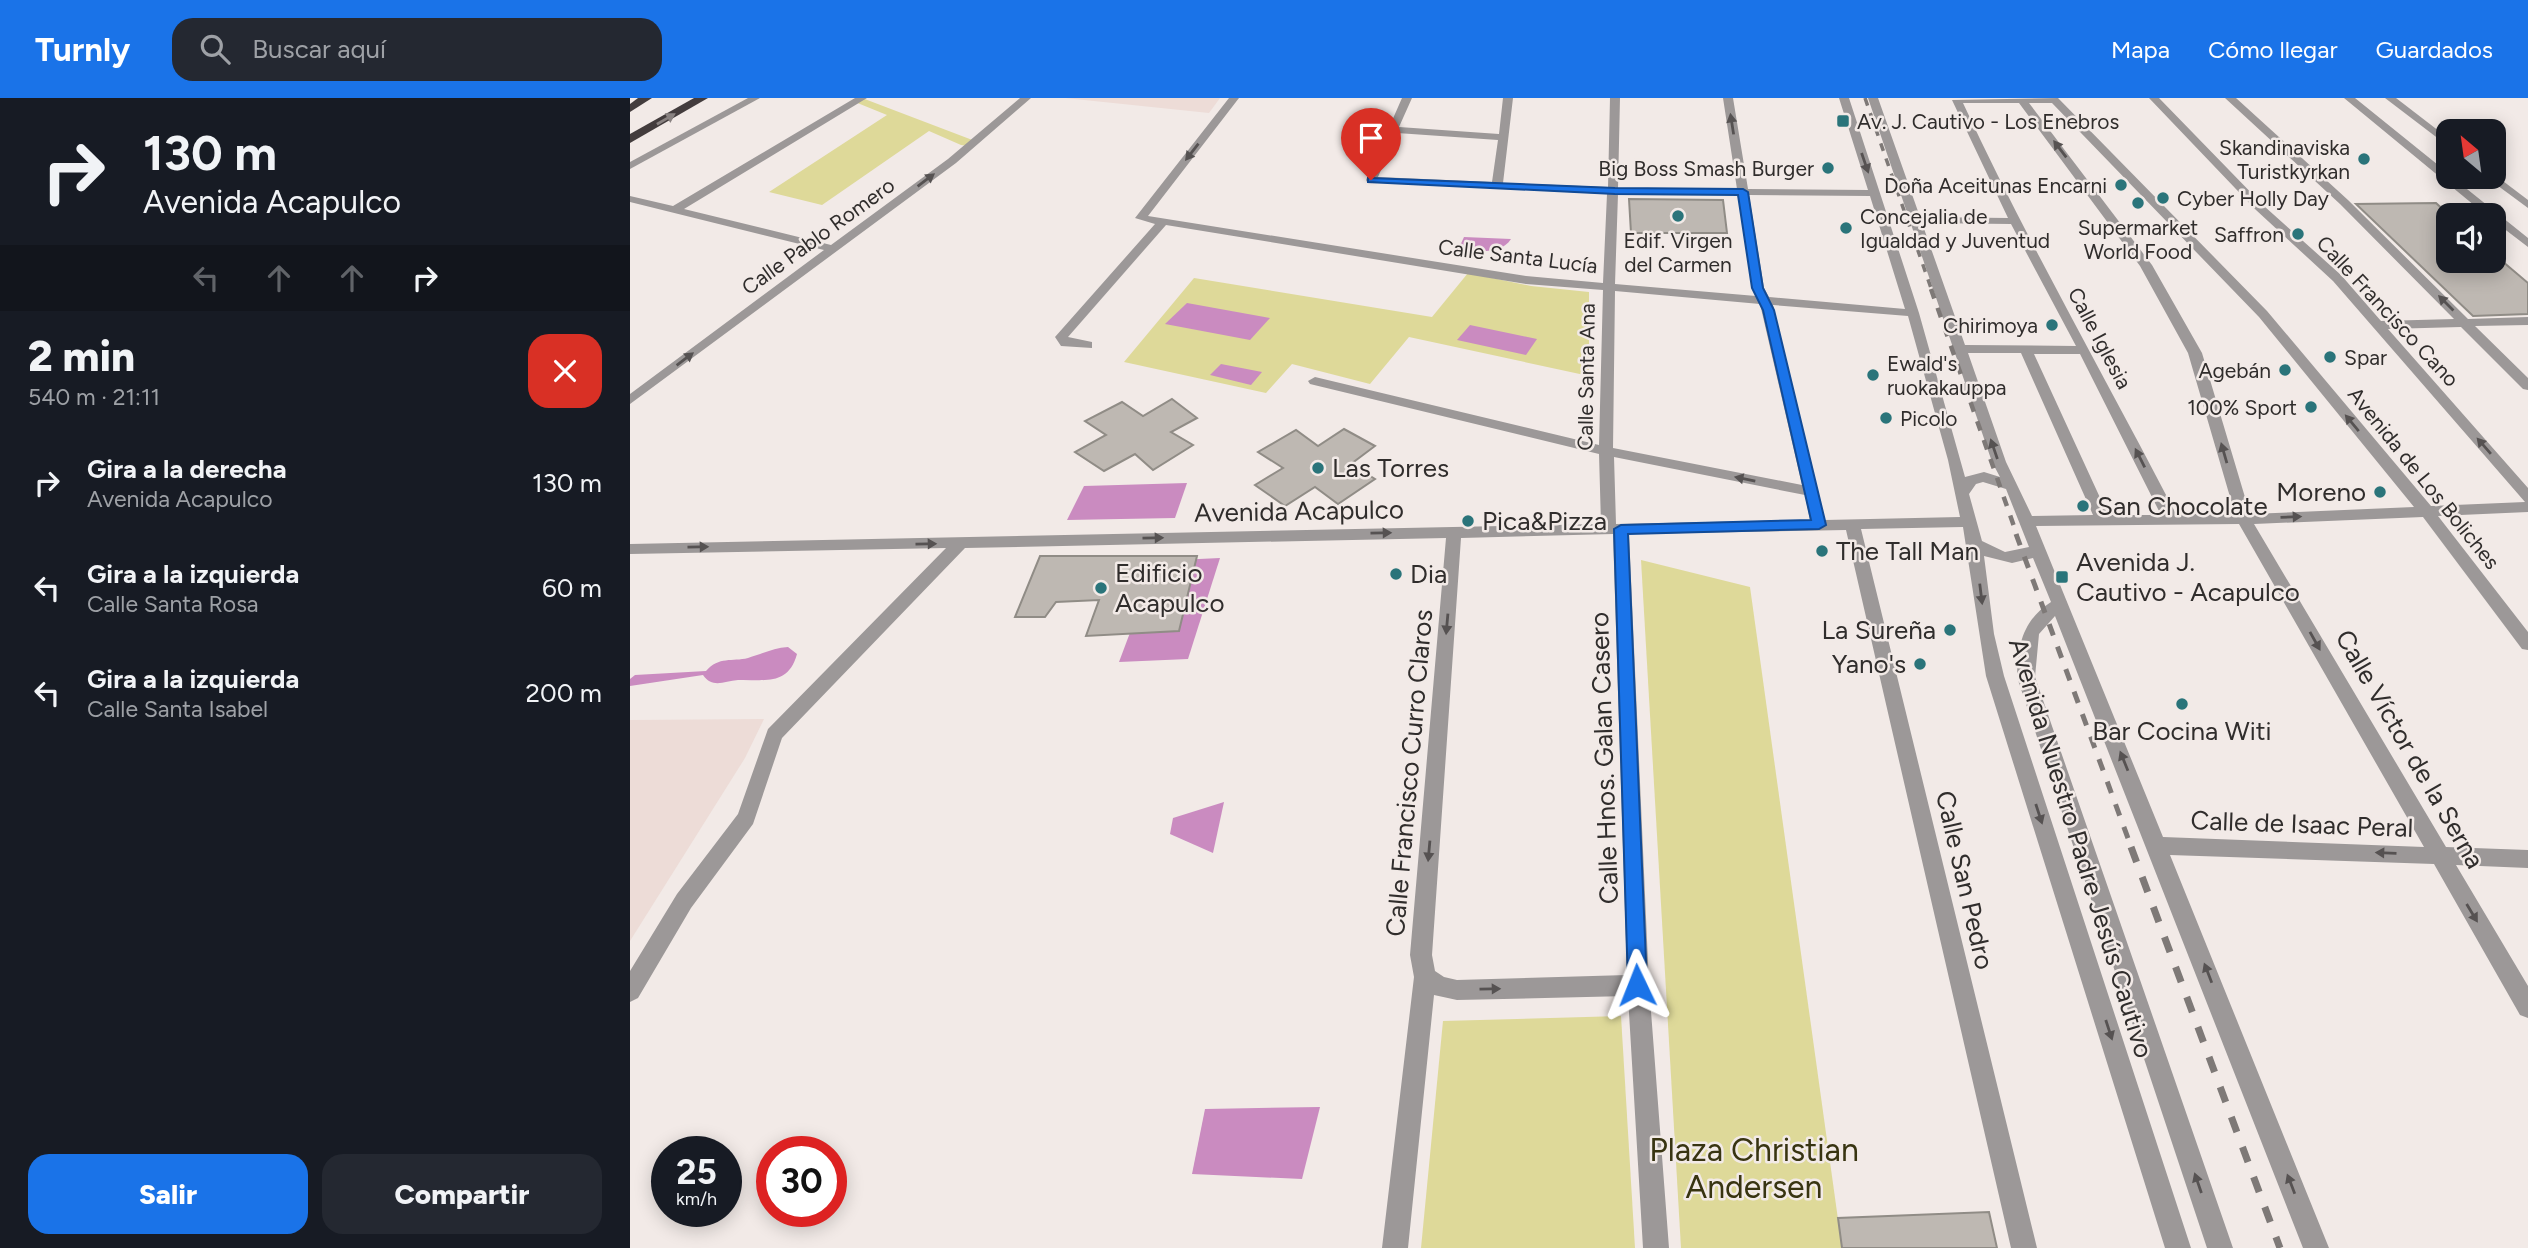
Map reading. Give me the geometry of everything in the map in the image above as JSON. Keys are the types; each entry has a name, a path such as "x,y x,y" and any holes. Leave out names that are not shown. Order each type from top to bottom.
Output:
{"highway":[{"path":"630,109 646,98"},
{"path":"630,139 702,98"},
{"path":"630,126 653,111"}],"street":[{"path":"630,166 755,98"},
{"path":"674,210 862,98"},
{"name":"Calle Pablo Romero","path":"630,400 951,161 1026,98"},
{"path":"1163,222 1141,218 1234,98"},
{"path":"1407,98 1371,180 1615,191 1875,193"},
{"path":"1497,186 1508,98"},
{"name":"Calle Santa Ana","path":"1615,98 1615,191 1608,286 1606,451 1615,530"},
{"path":"1728,98 1758,288 1764,300 1819,525"},
{"name":"Avenida Nuestro Padre Jesús Cautivo","path":"1844,98 1913,313 1955,460 1961,494 1976,544 1986,634 1995,676 2178,1248"},
{"name":"Avenida Nuestro Padre Jesús Cautivo","path":"1873,98 1999,463 2012,486 2158,846 2316,1248"},
{"name":"Calle Francisco Cano","path":"2154,98 2260,208 2337,278 2528,498"},
{"path":"2230,98 2344,202 2528,386"},
{"path":"2349,98 2477,203"},
{"path":"2390,98 2436,134"},
{"path":"2022,100 2054,99"},
{"name":"Avenida de Los Boliches","path":"2054,99 2263,314 2428,513 2528,643"},
{"name":"Calle Iglesia","path":"2022,100 1957,100 2015,221 2085,350 2171,519"},
{"name":"Calle Víctor de la Serna","path":"2022,100 2146,265 2195,353 2244,519 2528,1007"},
{"path":"1395,130 1505,137"},
{"path":"2506,188 2528,205"},
{"path":"630,199 833,249"},
{"path":"1914,220 2015,221"},
{"path":"1087,345 1066,343 1061,337 1163,222"},
{"name":"Calle Santa Lucía","path":"1163,222 1525,280 1913,313"},
{"path":"2506,226 2528,244"},
{"path":"2380,325 2528,321"},
{"path":"1959,349 2085,350"},
{"path":"2020,350 2103,520"},
{"path":"1315,381 1606,451 1812,492"},
{"path":"1961,494 1971,480 1984,477 2012,486"},
{"path":"2026,521 2244,519 2528,508"},
{"name":"Avenida Acapulco","path":"630,549 1970,522"},
{"name":"Calle San Pedro","path":"1852,524 2024,1248"},
{"name":"Calle Hnos. Galan Casero","path":"1615,530 1637,985 1656,1248"},
{"name":"Calle Francisco Curro Claros","path":"1395,1248 1425,977 1421,956 1454,531"},
{"path":"630,991 684,901 746,818 774,734 960,543"},
{"path":"1976,544 1993,556 2007,559 2021,558 2036,550"},
{"name":"Avenida Nuestro Padre Jesús Cautivo","path":"2060,604 2044,613 2026,639 2026,677 2220,1248"},
{"name":"Calle de Isaac Peral","path":"2158,846 2528,859"},
{"path":"1425,977 1440,987 1457,990 1637,985"}],"shaded area":[{"path":"1065,98 1220,98 1209,113"},
{"path":"1464,237 1511,239 1501,248 1494,250 1458,250"},
{"path":"1187,303 1270,318 1250,340 1165,324"},
{"path":"1470,325 1537,339 1526,355 1457,340"},
{"path":"1221,364 1262,372 1251,385 1210,375"},
{"path":"1187,483 1175,518 1067,520 1084,486"},
{"path":"1220,558 1188,659 1119,662 1157,561"},
{"path":"788,647 797,654 793,665 774,679 715,683 703,675 630,686 630,679 635,675 706,671 721,661 748,658"},
{"path":"764,719 745,758 630,941 630,720"},
{"path":"1224,802 1213,853 1170,834 1173,818"},
{"path":"1320,1107 1302,1179 1192,1174 1205,1109"}],"green space":[{"path":"862,98 975,141 969,146 961,145 929,131 822,205 769,192 887,115 855,102"},
{"path":"1468,273 1531,286 1589,292 1589,376 1409,337 1370,384 1292,364 1266,393 1124,362 1194,278 1432,317"},
{"name":"Plaza Christian Andersen","path":"1641,560 1750,587 1842,1248 1681,1248"},
{"path":"1621,1016 1635,1248 1421,1248 1443,1021"}],"building":[{"name":"Edif. Virgen del Carmen","path":"1629,199 1723,200 1727,233 1631,233"},
{"path":"2436,203 2436,273 2506,273 2506,264 2528,283 2528,314 2473,316 2356,204"},
{"path":"1172,399 1197,418 1171,432 1193,445 1153,470 1135,454 1104,471 1075,452 1106,435 1085,421 1122,402 1143,416"},
{"name":"Las Torres","path":"1344,429 1375,446 1351,464 1375,479 1338,504 1315,487 1285,506 1255,485 1283,468 1258,452 1296,430 1318,446"},
{"name":"Edificio Acapulco","path":"1040,556 1197,556 1179,631 1086,636 1099,600 1056,602 1045,617 1015,617"},
{"path":"1989,1212 1997,1248 1842,1248 1838,1218"}],"railway":[{"path":"1865,98 1932,291"},
{"path":"1931,289 2017,535"},
{"path":"2016,534 2132,849"},
{"path":"2131,847 2280,1248"}],"place":[{"name":"Av. J. Cautivo - Los Enebros","path":"1843,121"},
{"name":"Skandinaviska Turistkyrkan","path":"2364,159"},
{"name":"Big Boss Smash Burger","path":"1828,168"},
{"name":"Doña Aceitunas Encarni","path":"2121,185"},
{"name":"Cyber Holly Day","path":"2163,198"},
{"name":"Supermarket World Food","path":"2138,203"},
{"name":"Edif. Virgen del Carmen","path":"1678,216"},
{"name":"Concejalia de Igualdad y Juventud","path":"1846,228"},
{"name":"Saffron","path":"2298,234"},
{"name":"Chirimoya","path":"2052,325"},
{"name":"Spar","path":"2330,357"},
{"name":"Agebán","path":"2285,370"},
{"name":"Ewald's ruokakauppa","path":"1873,375"},
{"name":"100% Sport","path":"2311,407"},
{"name":"Picolo","path":"1886,418"},
{"name":"Las Torres","path":"1318,468"},
{"name":"Moreno","path":"2380,492"},
{"name":"San Chocolate","path":"2083,506"},
{"name":"Pica&Pizza","path":"1468,521"},
{"name":"The Tall Man","path":"1822,551"},
{"name":"Dia","path":"1396,574"},
{"name":"Avenida J. Cautivo - Acapulco","path":"2062,577"},
{"name":"Edificio Acapulco","path":"1101,588"},
{"name":"La Sureña","path":"1950,630"},
{"name":"Yano's","path":"1920,664"},
{"name":"Bar Cocina Witi","path":"2182,704"}],"route":[{"path":"1371,180 1615,191 1743,192 1758,288 1769,310 1819,525 1621,529 1637,985"}]}
